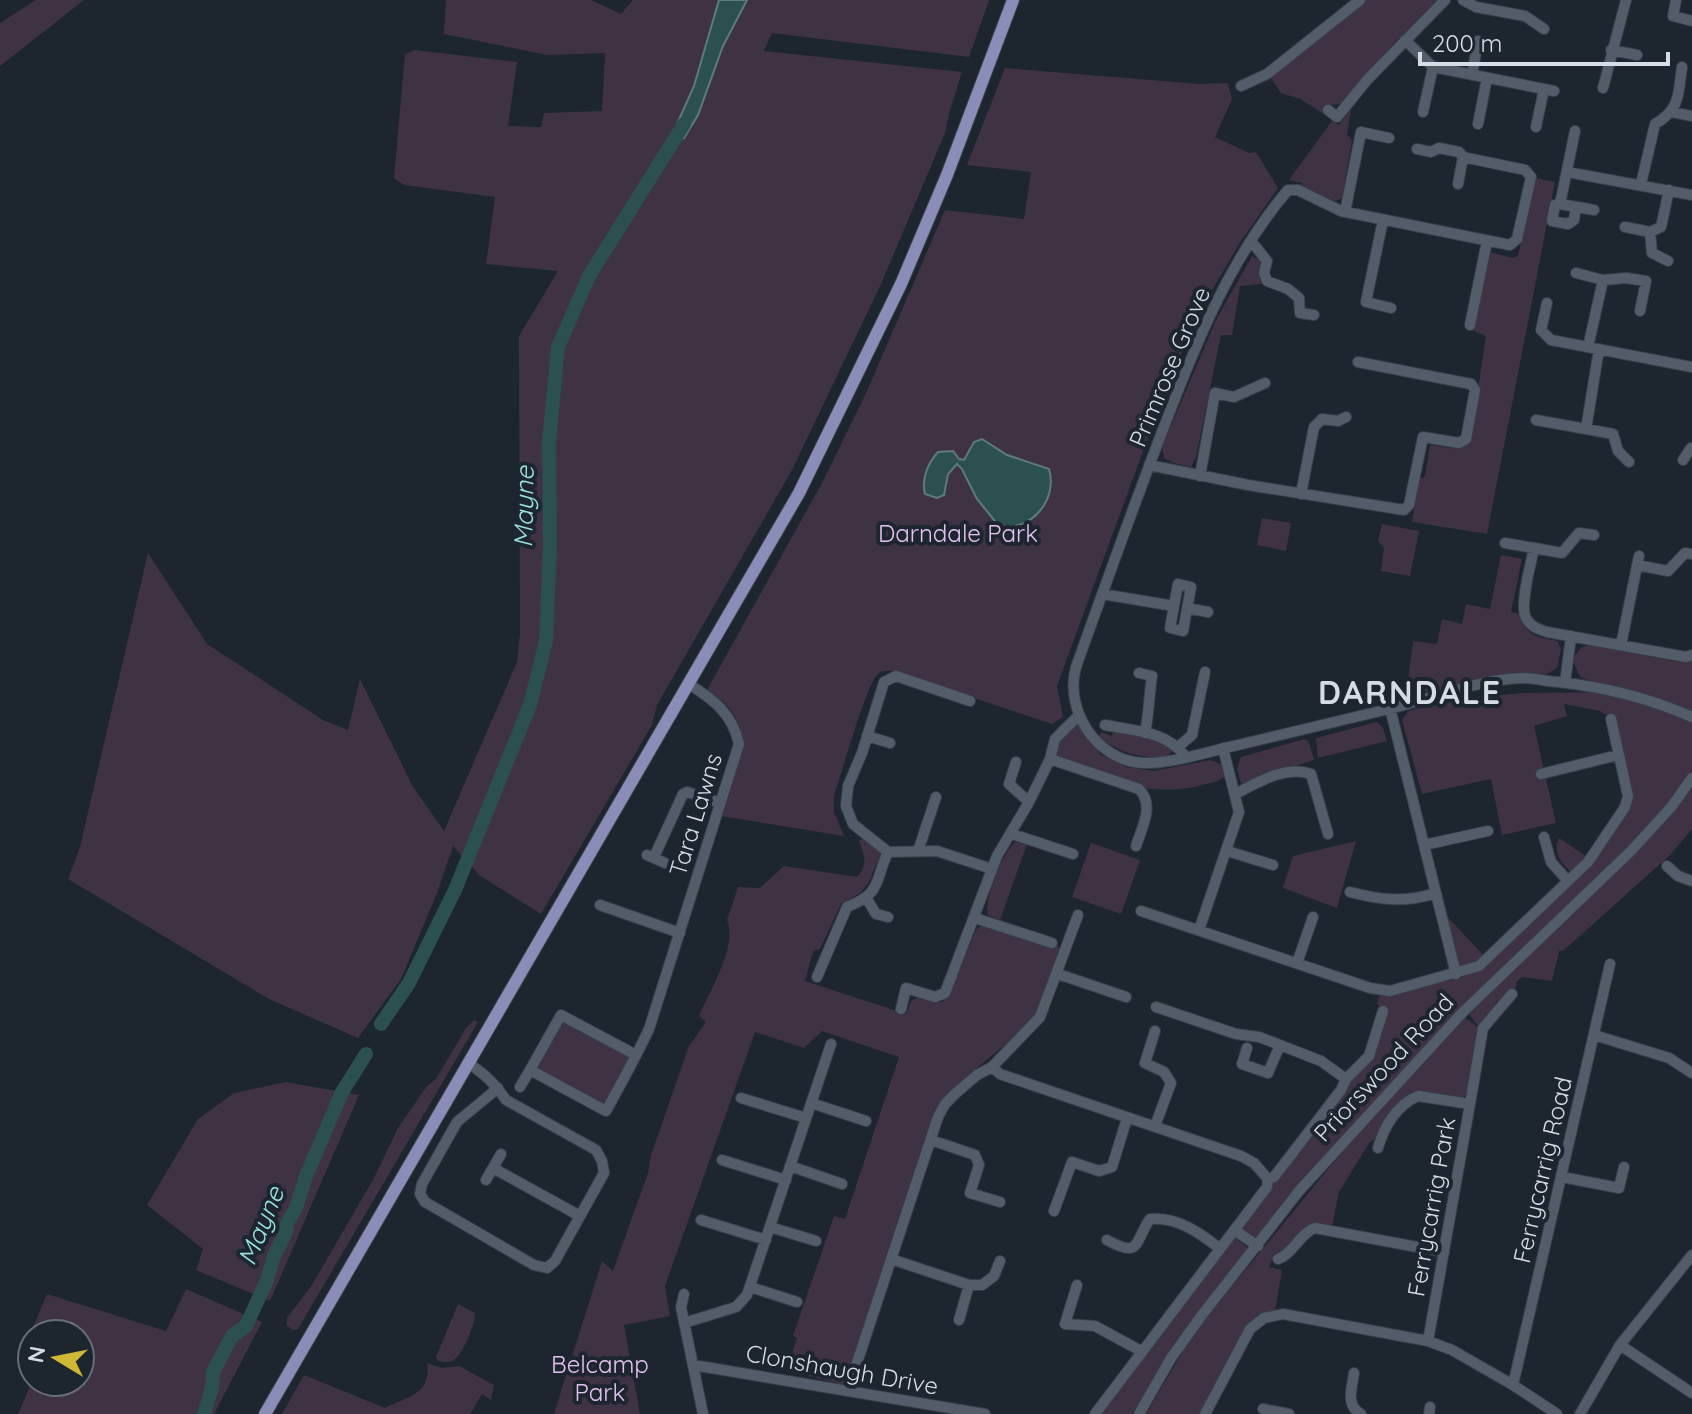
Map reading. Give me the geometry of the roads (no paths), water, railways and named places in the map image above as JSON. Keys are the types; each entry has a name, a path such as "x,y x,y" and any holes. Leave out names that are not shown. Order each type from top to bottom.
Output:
{"main road":[{"path":"265,1414 799,493 901,284 947,175 1013,0"}],"street":[{"path":"1241,86 1267,74 1360,0"},
{"path":"1328,110 1337,117 1445,0"},
{"path":"1463,0 1476,7 1525,16 1544,29"},
{"path":"1603,88 1626,0"},
{"path":"1676,0 1673,16 1692,20"},
{"path":"1405,40 1433,67 1549,90 1536,127"},
{"path":"1472,75 1478,41"},
{"path":"1611,50 1637,55"},
{"path":"1423,112 1433,67"},
{"path":"1641,184 1655,124 1676,106 1682,67"},
{"path":"1478,124 1487,78"},
{"path":"1672,112 1692,116"},
{"path":"1560,204 1575,131"},
{"path":"1389,138 1355,132 1345,212 1510,245 1517,239 1531,177 1525,170 1463,157 1459,152 1439,148 1431,152 1417,149"},
{"path":"1458,184 1463,157"},
{"path":"1567,172 1692,195"},
{"name":"Primrose Grove","path":"1345,212 1298,190 1288,190 1271,210 1219,299 1189,361 1149,465 1404,510 1409,505 1423,437 1459,443 1466,439 1475,390 1471,384 1358,362"},
{"path":"1625,227 1650,232 1661,227 1669,190"},
{"path":"1576,207 1574,220 1568,224 1552,221 1555,205 1560,204 1594,210"},
{"path":"1383,220 1366,302 1391,308"},
{"path":"1650,232 1652,253 1668,261"},
{"path":"1470,325 1487,241"},
{"path":"1252,242 1267,261 1264,273 1267,281 1288,289 1299,298 1300,313 1314,315"},
{"path":"1576,273 1603,280 1626,278 1646,281 1640,311"},
{"path":"1586,429 1603,280"},
{"path":"1547,303 1541,330 1551,340 1692,366"},
{"path":"1200,476 1215,393 1234,397 1265,383"},
{"path":"1301,494 1314,427 1322,419 1338,421 1346,417"},
{"path":"1536,420 1613,434 1618,451 1629,462"},
{"path":"1683,460 1692,446"},
{"path":"1149,465 1071,683 1078,716 1089,734 1104,748 1128,761 1152,763 1182,752 1223,748 1488,683 1523,678 1625,692 1692,717"},
{"path":"1505,543 1562,553 1579,533 1594,535"},
{"path":"1534,548 1524,616 1533,627 1686,657 1692,655"},
{"path":"1621,645 1638,561 1668,571 1685,553 1692,554"},
{"path":"1178,584 1191,587 1187,608 1183,631 1170,628 1178,584"},
{"path":"1102,594 1174,606"},
{"path":"1187,608 1208,612"},
{"path":"1565,683 1571,636"},
{"path":"1182,752 1192,735 1205,672"},
{"path":"1139,673 1152,676 1151,705 1145,733"},
{"path":"970,701 896,676 884,682 848,786 846,806 853,824 888,852 937,851 992,869"},
{"name":"Tara Lawns","path":"530,1070 606,1111 649,1029 739,744 724,710 689,684"},
{"path":"1390,708 1456,974"},
{"path":"901,1009 906,988 935,997 945,993 992,869 1050,759 1055,739 1078,716"},
{"path":"1141,911 1370,988 1390,991 1479,966 1599,850 1625,807 1628,796 1611,719"},
{"path":"1105,725 1161,736 1182,752"},
{"path":"867,736 890,743"},
{"path":"1199,930 1239,812 1223,748"},
{"path":"1541,774 1618,755"},
{"path":"1050,759 1139,789 1147,797 1148,806 1136,846"},
{"path":"1016,762 1009,784 1029,802"},
{"path":"1235,794 1259,780 1297,771 1308,772 1328,834"},
{"name":"Priorswood Road","path":"1139,1414 1171,1358 1299,1191 1462,1013 1632,850 1672,806 1692,778"},
{"path":"665,863 650,856 683,794 687,792 720,803"},
{"path":"918,851 936,797"},
{"path":"1424,845 1488,831"},
{"path":"1012,834 1073,854"},
{"path":"1544,837 1551,862 1567,880"},
{"path":"1227,851 1273,865"},
{"path":"817,977 847,907 867,899 875,887 888,852"},
{"path":"1667,866 1678,876 1692,881"},
{"path":"1350,892 1397,901 1436,893"},
{"path":"867,899 876,914 888,917"},
{"path":"600,905 680,933"},
{"path":"848,1390 945,1104 977,1075 992,1067 1040,1017 1078,915"},
{"path":"1297,963 1313,917"},
{"path":"975,918 1052,943"},
{"name":"Ferrycarrig Road","path":"1513,1385 1610,964"},
{"path":"1058,974 1126,997"},
{"path":"1470,1104 1483,1028 1512,994"},
{"path":"1156,1007 1236,1034 1259,1037 1321,1061 1346,1079"},
{"path":"1268,1179 1274,1177 1341,1090 1346,1079 1369,1056 1383,1011"},
{"path":"520,1087 561,1015 636,1055"},
{"path":"1155,1031 1145,1063 1164,1072 1171,1083 1155,1126"},
{"path":"1594,1035 1658,1053 1692,1073"},
{"path":"683,1319 736,1307 747,1295 831,1044"},
{"path":"1247,1048 1242,1064 1268,1073 1280,1045"},
{"path":"468,1063 491,1078 498,1088 506,1100 596,1150 602,1161 604,1173 555,1261 547,1268 534,1265 425,1202 420,1194 422,1184 457,1122 498,1088"},
{"path":"992,1067 1000,1074 1241,1156 1254,1163 1268,1179 1267,1187 1095,1414"},
{"name":"Ferrycarrig Park","path":"1378,1148 1386,1124 1412,1098 1418,1096 1470,1104 1428,1341"},
{"path":"741,1098 806,1118"},
{"path":"811,1103 866,1121"},
{"path":"1054,1211 1072,1162 1099,1171 1112,1167 1127,1118"},
{"path":"931,1140 975,1155 979,1165 970,1193 1000,1202"},
{"path":"486,1180 501,1154"},
{"path":"722,1160 786,1180"},
{"path":"790,1166 842,1184"},
{"path":"1562,1177 1619,1188 1624,1167"},
{"path":"493,1168 580,1216"},
{"path":"1107,1240 1130,1249 1138,1245 1150,1219 1159,1218 1195,1229 1219,1248"},
{"path":"701,1220 766,1240"},
{"path":"770,1227 816,1241"},
{"path":"1278,1259 1284,1257 1305,1232 1315,1228 1444,1252"},
{"path":"1234,1230 1258,1246"},
{"path":"1580,1414 1620,1345 1692,1255"},
{"path":"891,1259 969,1285 982,1285 989,1281 1000,1261"},
{"path":"959,1320 969,1285"},
{"path":"1077,1285 1065,1324 1095,1326 1141,1351"},
{"path":"750,1287 797,1302"},
{"path":"684,1294 681,1307 703,1414"},
{"path":"1205,1414 1250,1329 1264,1318 1283,1314 1428,1341 1452,1350 1557,1414"},
{"path":"1620,1345 1692,1393"},
{"name":"Clonshaugh Drive","path":"693,1365 985,1414"},
{"path":"1354,1373 1350,1400 1352,1407 1361,1414"},
{"path":"1263,1409 1289,1414"}],"waterway":[{"name":"Mayne","path":"381,1024 409,983 455,890 530,705 546,641 550,545 549,442 558,347 589,276 684,124"},
{"name":"Mayne","path":"204,1414 213,1372 232,1336 246,1326 342,1092 366,1054"}],"district":[{"name":"DARNDALE","path":"1410,693"}],"park label":[{"name":"Darndale Park","path":"958,534"},
{"name":"Belcamp Park","path":"600,1379"}]}
